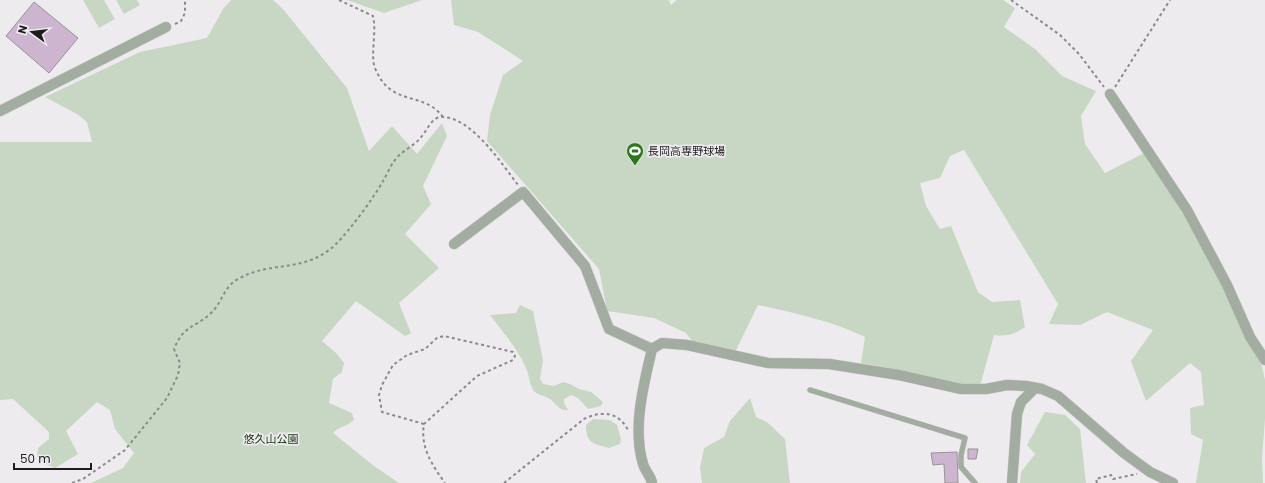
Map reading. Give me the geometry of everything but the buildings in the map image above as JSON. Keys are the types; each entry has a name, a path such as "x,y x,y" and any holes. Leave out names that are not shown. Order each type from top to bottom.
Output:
{"street":[{"path":"0,111 166,27"},
{"path":"1110,94 1187,210 1227,285 1250,337 1265,360"},
{"path":"454,244 523,192 585,266 609,329 652,348"},
{"path":"652,348 662,343 687,345 768,364 829,364 899,375 960,389 986,389 1007,385 1035,388 1058,396 1124,453 1150,472 1173,483"},
{"path":"652,348 639,413 639,435 643,465 652,483"},
{"path":"1012,483 1016,414 1021,402 1035,388"}],"lane":[{"path":"810,390 965,438 961,454 961,467 975,483"}],"path":[{"path":"166,27 181,21 185,13 185,0"},
{"path":"339,0 373,16 375,24 375,67 384,82 394,93 433,106 443,117 460,122 484,142 523,192"},
{"path":"1011,0 1060,35 1079,54 1110,94 1170,0"},
{"path":"72,483 83,479 125,450 167,398 178,375 180,363 174,349 179,338 188,327 214,310 228,286 238,279 255,272 302,264 328,252 351,226 383,182 395,159 421,138 434,120 443,117"},
{"path":"424,424 382,412 379,395 382,384 393,365 407,355 425,349 437,338 444,336 513,352 515,356 513,360 477,376 424,424 422,435 425,446 432,465 445,483"},
{"path":"504,483 584,419 594,414 603,413 614,415 623,422 628,431 629,437"},
{"path":"1097,483 1096,479 1111,475 1113,478 1150,472"}],"green space":[{"path":"83,0 104,0 115,19 99,28"},
{"path":"116,0 137,0 140,5 124,14"},
{"name":"悠久山公園","path":"231,0 273,0 282,8 347,88 369,151 392,126 417,154 442,123 447,136 423,186 431,204 405,234 439,268 399,303 411,333 405,336 356,301 322,341 336,353 344,363 342,372 333,379 329,403 352,413 354,420 333,433 374,466 399,483 91,483 123,468 134,453 115,429 110,410 97,402 66,431 78,454 55,468 43,463 37,456 38,448 49,439 49,432 13,399 0,400 0,142 92,142 87,122 77,114 45,97 140,52 207,38 223,9"},
{"path":"347,0 422,0 384,13"},
{"path":"451,0 669,0 671,5 677,0 1003,0 1015,8 1004,27 1035,49 1062,76 1096,91 1081,116 1085,144 1105,173 1144,153 1183,211 1217,274 1261,362 1265,380 1265,419 1262,458 1263,483 1196,483 1203,440 1191,434 1190,408 1204,405 1201,372 1190,363 1146,401 1131,361 1153,330 1107,312 1080,325 1049,324 1058,304 964,150 950,156 940,178 920,183 926,206 940,229 951,226 978,292 992,302 1020,300 1025,327 1011,334 1003,336 994,335 980,386 955,385 901,370 861,363 865,337 826,322 799,314 758,305 735,352 692,341 686,333 654,318 607,311 599,269 487,141 490,115 503,75 523,61 478,32 454,25"},
{"path":"520,305 533,311 543,360 540,379 543,384 554,386 563,382 570,384 579,389 591,392 603,402 601,406 588,409 578,398 571,395 564,399 564,403 568,410 565,410 560,408 550,399 534,391 527,371 510,340 490,315 516,313"},
{"path":"750,398 756,417 767,422 785,439 790,483 702,483 700,468 704,448 724,437 730,421"},
{"path":"1045,412 1065,415 1080,429 1086,483 1020,483 1021,472 1035,454 1027,445"},
{"path":"593,419 610,420 617,425 621,439 620,444 609,448 592,442 587,436 586,425"}],"place":[{"name":"長岡高専野球場","path":"635,166"}]}
